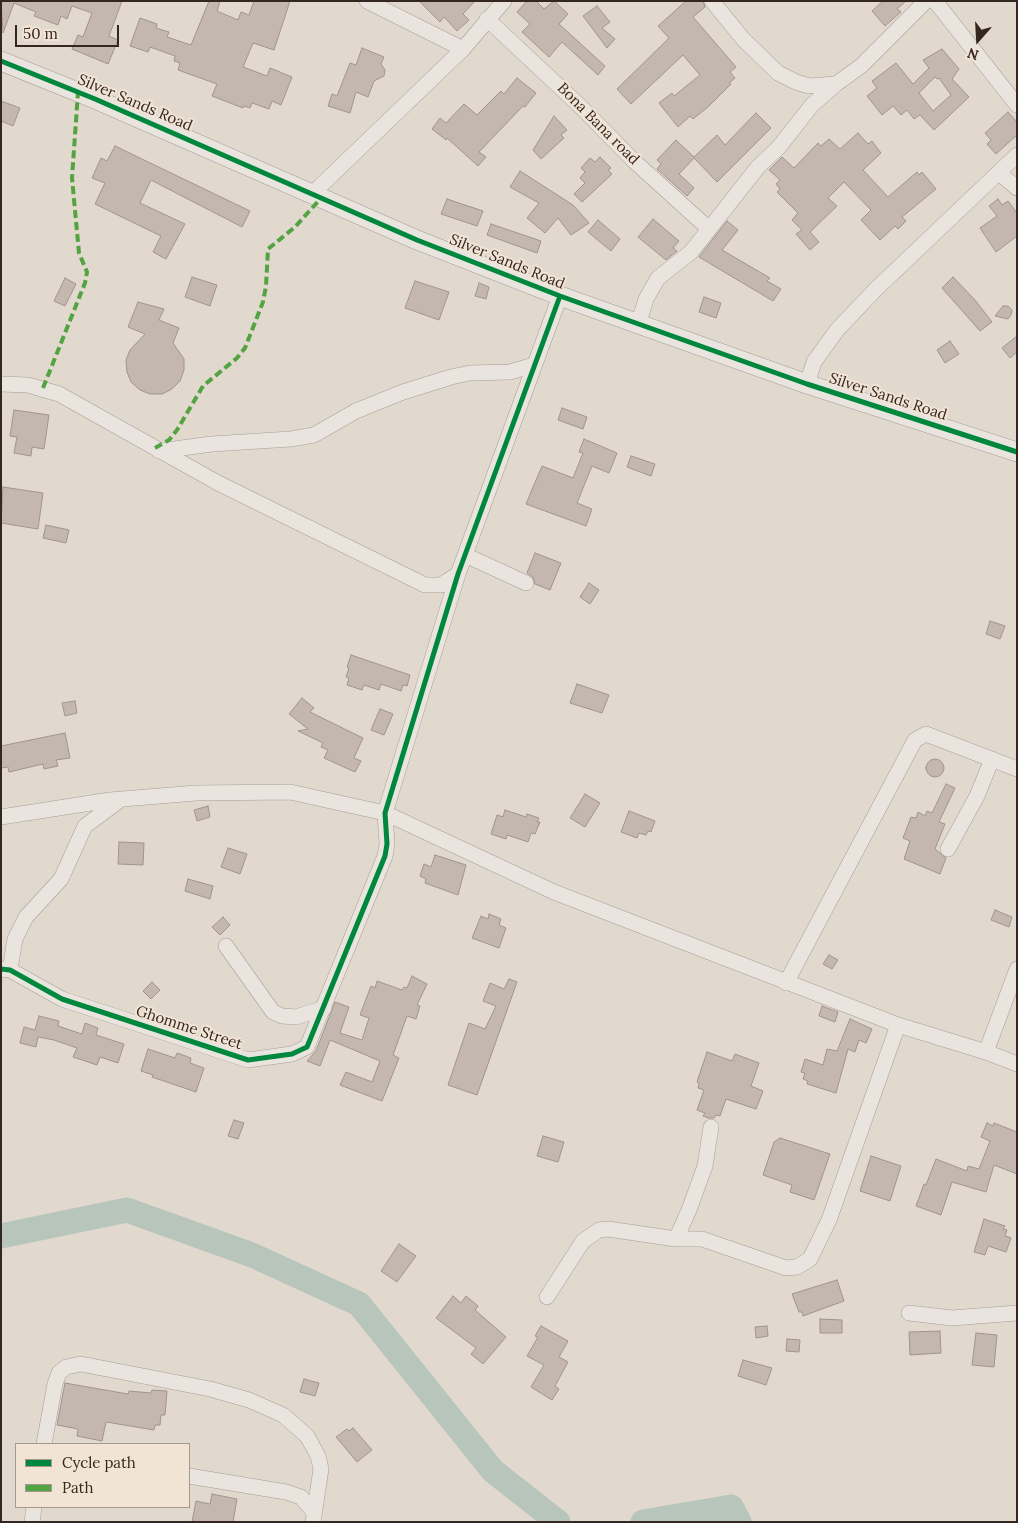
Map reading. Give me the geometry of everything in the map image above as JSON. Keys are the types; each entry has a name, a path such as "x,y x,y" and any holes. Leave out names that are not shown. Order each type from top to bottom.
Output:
{"street":[{"path":"367,1 462,49"},
{"path":"313,193 462,49 504,1"},
{"path":"712,1 743,39 778,73 796,82 810,86 836,84"},
{"path":"638,326 646,299 658,278 682,261 758,167 789,136 808,111 836,84 861,66 926,1"},
{"path":"935,1 1017,105"},
{"name":"Bona Bana road","path":"487,19 582,108 634,161 709,229"},
{"name":"Silver Sands Road","path":"1,61 313,193 417,240 560,296 638,326 807,384 1017,452"},
{"path":"796,82 808,111"},
{"path":"807,384 814,362 837,330 876,289 1017,155"},
{"path":"999,173 1017,188"},
{"path":"385,813 458,574 560,296"},
{"path":"159,451 212,444 291,440 314,435 356,411 403,392 451,377 510,372 534,365"},
{"path":"1,384 28,385 59,394 159,451 307,529 425,585 441,585 458,574"},
{"path":"465,555 526,583"},
{"path":"786,983 915,740 926,734 1017,769"},
{"path":"948,849 977,796 992,759"},
{"path":"1,817 121,800 196,793 290,792 385,813 554,892 898,1025 986,1052 1017,1064"},
{"path":"6,970 15,939 26,916 61,878 85,826 121,800"},
{"name":"Ghomme Street","path":"6,970 62,999 248,1060 301,1051 307,1047 312,1038 385,856 388,844 385,813"},
{"path":"226,946 273,1012 282,1016 296,1017 324,1008"},
{"path":"986,1052 1017,969"},
{"path":"546,1297 583,1241 599,1230 608,1229 676,1238 702,1239 786,1268 798,1266 810,1259 829,1220 898,1025"},
{"path":"676,1238 689,1210 705,1166 711,1127"},
{"path":"909,1313 952,1318 1017,1313"},
{"path":"44,1443 55,1384 59,1373 66,1367 81,1364 210,1389 249,1400 283,1415 307,1436 318,1456 321,1470 314,1517"},
{"path":"190,1476 286,1492 301,1497 314,1517"},
{"path":"32,1522 34,1508"}],"building":[{"path":"1,1 122,1 109,36 118,40 108,64 72,49 78,35 83,37 92,13 72,6 67,19 61,16 58,25 34,16 36,12 14,3 3,33"},
{"path":"209,1 220,1 217,11 238,20 241,12 249,15 254,1 290,1 274,50 253,43 243,67 267,76 270,68 292,77 281,105 272,101 269,109 252,103 250,108 244,106 243,108 212,96 217,84 178,70 180,63 174,61 175,56 150,47 148,52 130,46 140,18 157,24 156,28 169,32 167,37 191,45"},
{"path":"419,1 475,1 463,14 469,20 457,31 444,17 440,22"},
{"path":"527,1 536,1 544,9 554,1 568,14 559,24 605,66 598,75 562,42 549,57 522,32 530,24 517,12"},
{"path":"686,1 703,1 705,7 693,17 736,67 730,72 735,78 729,83 731,84 708,107 693,119 690,116 678,127 659,103 672,93 674,96 700,75 683,55 631,104 617,89 669,38 658,26"},
{"path":"883,1 906,1 897,9 901,12 885,26 872,11"},
{"path":"597,6 610,22 602,28 615,39 607,48 583,16"},
{"path":"362,48 384,57 381,64 385,70 384,76 374,81 368,97 356,92 350,113 328,106 332,94 337,96 350,63 356,65"},
{"path":"942,49 959,69 952,79 969,97 934,130 920,115 914,119 907,110 901,115 893,106 882,115 867,96 877,88 872,81 896,63 913,84 929,68 923,60","holes":["935,77 939,78 951,95 933,111 919,93"]},
{"path":"517,78 536,93 525,107 523,106 479,152 486,157 478,166 447,138 446,140 432,129 440,118 446,123 464,104 477,115 501,91 504,94"},
{"path":"1,101 20,108 13,126 1,121"},
{"path":"1008,112 1017,122 1017,135 996,154 987,144 991,140 985,133"},
{"path":"756,113 771,128 717,182 694,158 679,174 694,188 687,196 657,169 661,164 657,160 676,140 694,157 717,135 725,145"},
{"path":"554,116 567,130 561,135 564,138 541,159 533,150"},
{"path":"858,133 868,144 872,141 881,153 863,170 888,197 917,172 919,175 922,172 936,189 902,217 906,221 898,229 895,226 880,240 861,220 871,210 844,182 828,198 837,206 810,232 819,242 810,250 796,234 802,230 792,220 798,213 777,192 780,189 776,184 780,180 769,170 782,157 794,168 818,143 821,146 829,139 840,149"},
{"path":"115,146 250,211 242,227 151,180 140,203 185,224 166,259 153,252 161,236 95,204 105,183 92,178 101,158 107,161"},
{"path":"600,157 611,168 608,170 612,174 582,202 574,194 585,183 580,178 585,172 581,168 590,158 595,162"},
{"path":"520,171 573,205 589,223 571,235 558,218 545,233 527,218 539,203 510,187"},
{"path":"447,199 483,211 477,226 441,214"},
{"path":"998,199 1002,205 1008,201 1017,213 1017,236 996,252 980,228 997,216 989,206"},
{"path":"653,219 679,241 673,248 677,251 666,260 638,237"},
{"path":"598,220 620,239 611,251 588,232"},
{"path":"727,221 738,230 722,250 770,278 767,281 781,289 773,301 699,257"},
{"path":"491,224 541,241 537,253 487,235"},
{"path":"192,277 217,285 210,306 185,297"},
{"path":"953,277 975,300 992,322 980,331 942,288"},
{"path":"65,278 76,284 65,306 54,301"},
{"path":"415,281 449,292 439,320 405,308"},
{"path":"479,283 489,287 486,299 475,296"},
{"path":"704,297 721,303 716,318 699,312"},
{"path":"138,302 164,309 159,320 179,328 173,343 184,359 184,370 180,381 172,389 162,394 150,394 140,390 131,382 127,372 126,360 130,350 145,334 128,327"},
{"path":"1003,306 1008,306 1012,310 1008,319 995,316"},
{"path":"1017,336 1017,352 1010,358 1002,348"},
{"path":"950,341 959,354 945,363 937,350"},
{"path":"562,408 587,417 583,429 558,420"},
{"path":"14,410 49,415 44,449 32,447 31,456 14,453 17,437 10,436"},
{"path":"584,439 617,453 609,473 592,466 577,503 592,509 586,526 526,504 542,466 573,478 583,453 579,452"},
{"path":"631,456 655,464 651,476 627,467"},
{"path":"3,487 43,493 38,529 1,523"},
{"path":"46,525 69,530 66,543 43,538"},
{"path":"535,553 561,563 550,590 535,584 533,577 527,573"},
{"path":"589,583 599,590 590,604 580,597"},
{"path":"990,621 1005,626 1000,639 986,634"},
{"path":"351,655 410,675 407,686 403,685 401,691 381,684 379,690 364,685 362,690 347,685 349,678 346,677 349,668 347,667"},
{"path":"577,684 609,695 602,713 570,703"},
{"path":"302,698 314,708 310,712 363,738 354,758 361,761 355,772 324,758 328,750 321,747 323,743 298,731 308,729 289,714"},
{"path":"75,701 77,713 65,716 62,703"},
{"path":"380,709 393,714 384,735 371,730"},
{"path":"65,733 70,758 56,760 58,766 44,769 43,764 9,772 8,767 1,768 1,746"},
{"path":"935,759 941,762 944,768 941,774 935,777 929,774 926,768 929,762"},
{"path":"946,784 955,788 939,822 945,824 935,849 946,858 940,874 904,859 910,841 903,838 911,817 916,818 918,812 925,816 927,811 932,813"},
{"path":"585,794 600,803 585,827 570,818"},
{"path":"208,806 210,817 197,821 194,810"},
{"path":"505,810 526,817 527,814 539,818 537,822 540,822 535,834 531,833 528,842 507,835 506,839 491,834 497,815 503,817"},
{"path":"629,811 655,821 651,832 648,831 646,835 639,833 637,838 621,832"},
{"path":"119,842 144,843 143,865 118,864"},
{"path":"228,848 247,854 240,874 221,867"},
{"path":"435,855 466,865 458,895 425,883 426,879 420,876 424,864 431,867"},
{"path":"188,879 213,886 210,899 185,891"},
{"path":"995,910 1012,917 1009,927 991,920"},
{"path":"489,914 501,919 499,925 506,928 499,948 472,938 481,916 488,919"},
{"path":"223,917 230,925 220,935 212,927"},
{"path":"829,955 838,960 832,969 823,964"},
{"path":"412,976 427,984 417,1005 420,1006 416,1019 407,1016 393,1055 399,1058 382,1101 340,1085 346,1072 372,1082 380,1061 330,1040 320,1066 307,1061 316,1051 335,1002 349,1007 340,1033 362,1040 369,1018 360,1015 371,986 375,988 377,981 402,990 404,987 407,988"},
{"path":"509,979 517,982 477,1095 448,1085 469,1023 485,1029 496,1006 483,1001 490,983 504,989"},
{"path":"152,982 160,990 151,999 143,991"},
{"path":"822,1006 838,1012 835,1022 819,1016"},
{"path":"39,1016 59,1021 58,1026 82,1034 85,1023 98,1028 96,1035 124,1044 118,1063 100,1057 97,1065 73,1057 77,1048 54,1040 38,1037 36,1047 20,1043 24,1027 35,1030"},
{"path":"850,1019 872,1029 866,1043 859,1040 855,1052 848,1049 836,1093 807,1084 808,1081 803,1079 805,1073 801,1072 805,1059 823,1065 827,1049 837,1051"},
{"path":"148,1049 175,1058 177,1053 191,1058 190,1063 204,1068 196,1092 152,1077 153,1075 141,1071"},
{"path":"707,1052 732,1061 735,1054 759,1063 751,1086 763,1091 756,1109 726,1099 720,1116 716,1115 714,1118 708,1118 703,1116 705,1113 697,1110 704,1090 698,1088 699,1083 697,1082"},
{"path":"234,1120 244,1123 238,1139 228,1136"},
{"path":"987,1123 993,1126 994,1123 1017,1132 1017,1174 994,1165 986,1192 952,1182 941,1215 916,1206 936,1159 967,1171 968,1166 979,1169 990,1141 981,1137"},
{"path":"543,1136 564,1142 558,1162 537,1156"},
{"path":"780,1138 830,1154 814,1200 790,1192 792,1185 763,1175 774,1142"},
{"path":"871,1156 901,1166 890,1201 860,1191"},
{"path":"984,1219 1005,1226 1003,1229 1007,1230 1005,1236 1011,1238 1006,1252 988,1246 985,1255 974,1252"},
{"path":"399,1244 416,1256 397,1282 381,1271"},
{"path":"837,1280 844,1301 803,1316 802,1312 799,1312 792,1294"},
{"path":"453,1296 461,1303 466,1296 478,1306 475,1310 506,1337 483,1364 471,1354 476,1348 436,1318"},
{"path":"820,1319 842,1320 842,1333 820,1333"},
{"path":"541,1326 568,1341 559,1357 568,1362 555,1386 559,1389 552,1400 531,1387 544,1365 527,1356 538,1337 535,1336"},
{"path":"767,1326 768,1336 756,1338 755,1327"},
{"path":"940,1331 941,1353 910,1355 909,1332"},
{"path":"976,1333 997,1335 994,1367 972,1365"},
{"path":"787,1339 800,1340 799,1352 786,1351"},
{"path":"743,1360 772,1368 766,1385 738,1376"},
{"path":"304,1379 319,1383 315,1396 300,1392"},
{"path":"65,1383 128,1394 129,1391 151,1393 152,1390 167,1391 165,1415 161,1415 160,1425 155,1425 154,1430 106,1422 102,1441 77,1436 78,1429 57,1425"},
{"path":"353,1428 372,1450 357,1462 336,1437 347,1429 349,1431"},
{"path":"212,1494 237,1499 233,1522 192,1522 196,1501 210,1504"}],"waterway":[{"path":"1,1236 127,1210 252,1255 359,1304 493,1471 558,1522"},
{"path":"643,1522 731,1507 739,1522"}],"marked path":[{"path":"43,388 85,283 87,272 79,253 72,178 78,92"},
{"path":"155,448 169,440 177,430 203,386 237,358 245,348 263,302 268,249 295,227 322,197"}],"cycle path":[{"path":"1,61 95,99 417,240 560,296 807,384 1017,452"},
{"path":"1,969 10,970 62,999 248,1060 292,1054 307,1047 385,856 387,844 385,813 458,574 560,296"}]}
